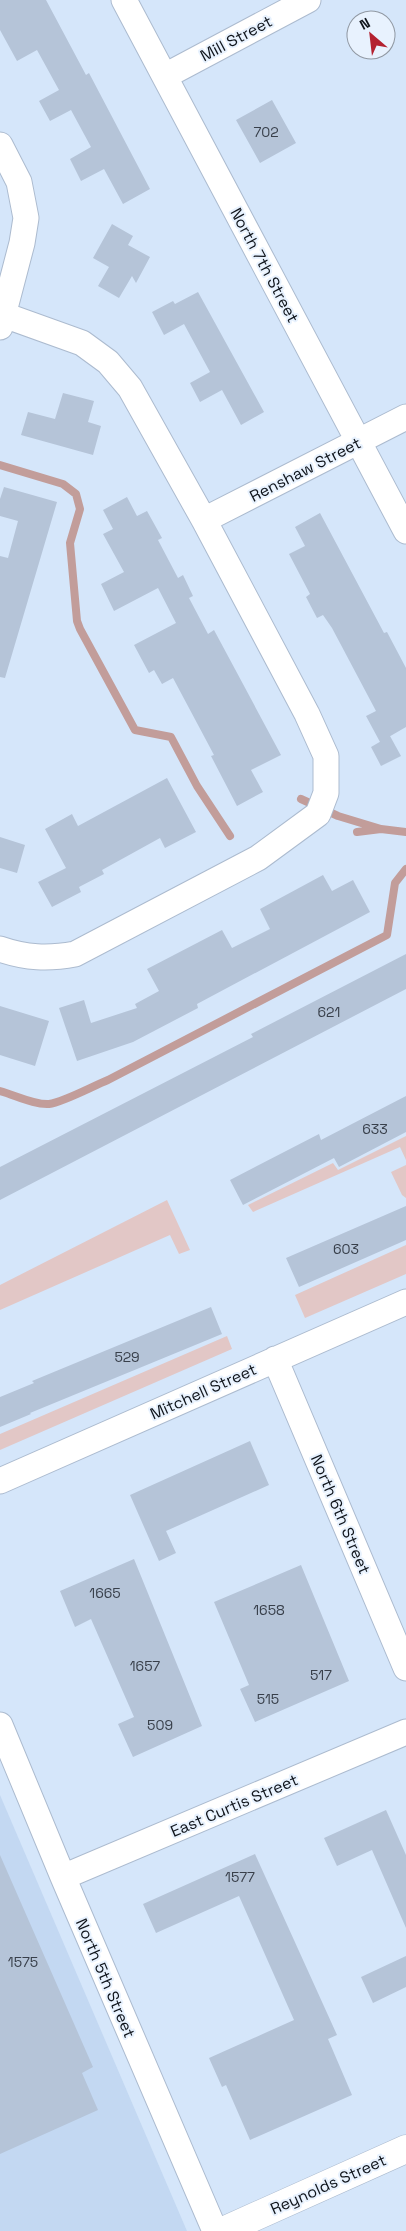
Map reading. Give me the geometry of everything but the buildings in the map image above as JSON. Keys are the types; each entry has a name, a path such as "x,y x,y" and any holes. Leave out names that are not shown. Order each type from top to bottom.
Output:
{"main road":[{"name":"Reynolds Street","path":"223,2231 406,2149"}],"street":[{"name":"North 7th Street","path":"124,0 406,530"},
{"name":"Mill Street","path":"165,76 308,0"},
{"path":"0,145 19,182 26,218 22,243 2,321 82,343 108,362 130,388 204,520 307,714 326,756 326,793 318,814 258,858 75,954 49,958 21,956 0,949"},
{"name":"Renshaw Street","path":"204,520 406,417"},
{"name":"Mitchell Street","path":"0,1481 406,1302"},
{"name":"North 6th Street","path":"275,1359 406,1668"},
{"name":"North 5th Street","path":"0,1725 214,2231"},
{"name":"East Curtis Street","path":"63,1877 406,1732"}],"shaded area":[{"path":"406,1136 406,1160 400,1147 253,1212 248,1205 333,1163 338,1170"},
{"path":"406,1165 406,1198 402,1195 391,1172"},
{"path":"167,1200 190,1250 179,1254 170,1235 0,1310 0,1285"},
{"path":"406,1245 406,1274 305,1318 295,1295"},
{"path":"227,1336 232,1349 0,1450 0,1434"},
{"path":"0,1795 187,2231 0,2231"}],"waterway":[{"path":"0,465 63,484 76,494 80,509 70,543 77,621 80,629 135,730 171,737 197,786 230,836"},
{"path":"301,799 338,816 381,829"},
{"path":"357,832 381,829 406,832"},
{"path":"0,1091 43,1104 55,1103 70,1097 108,1080 387,935 395,883 406,869"}]}
